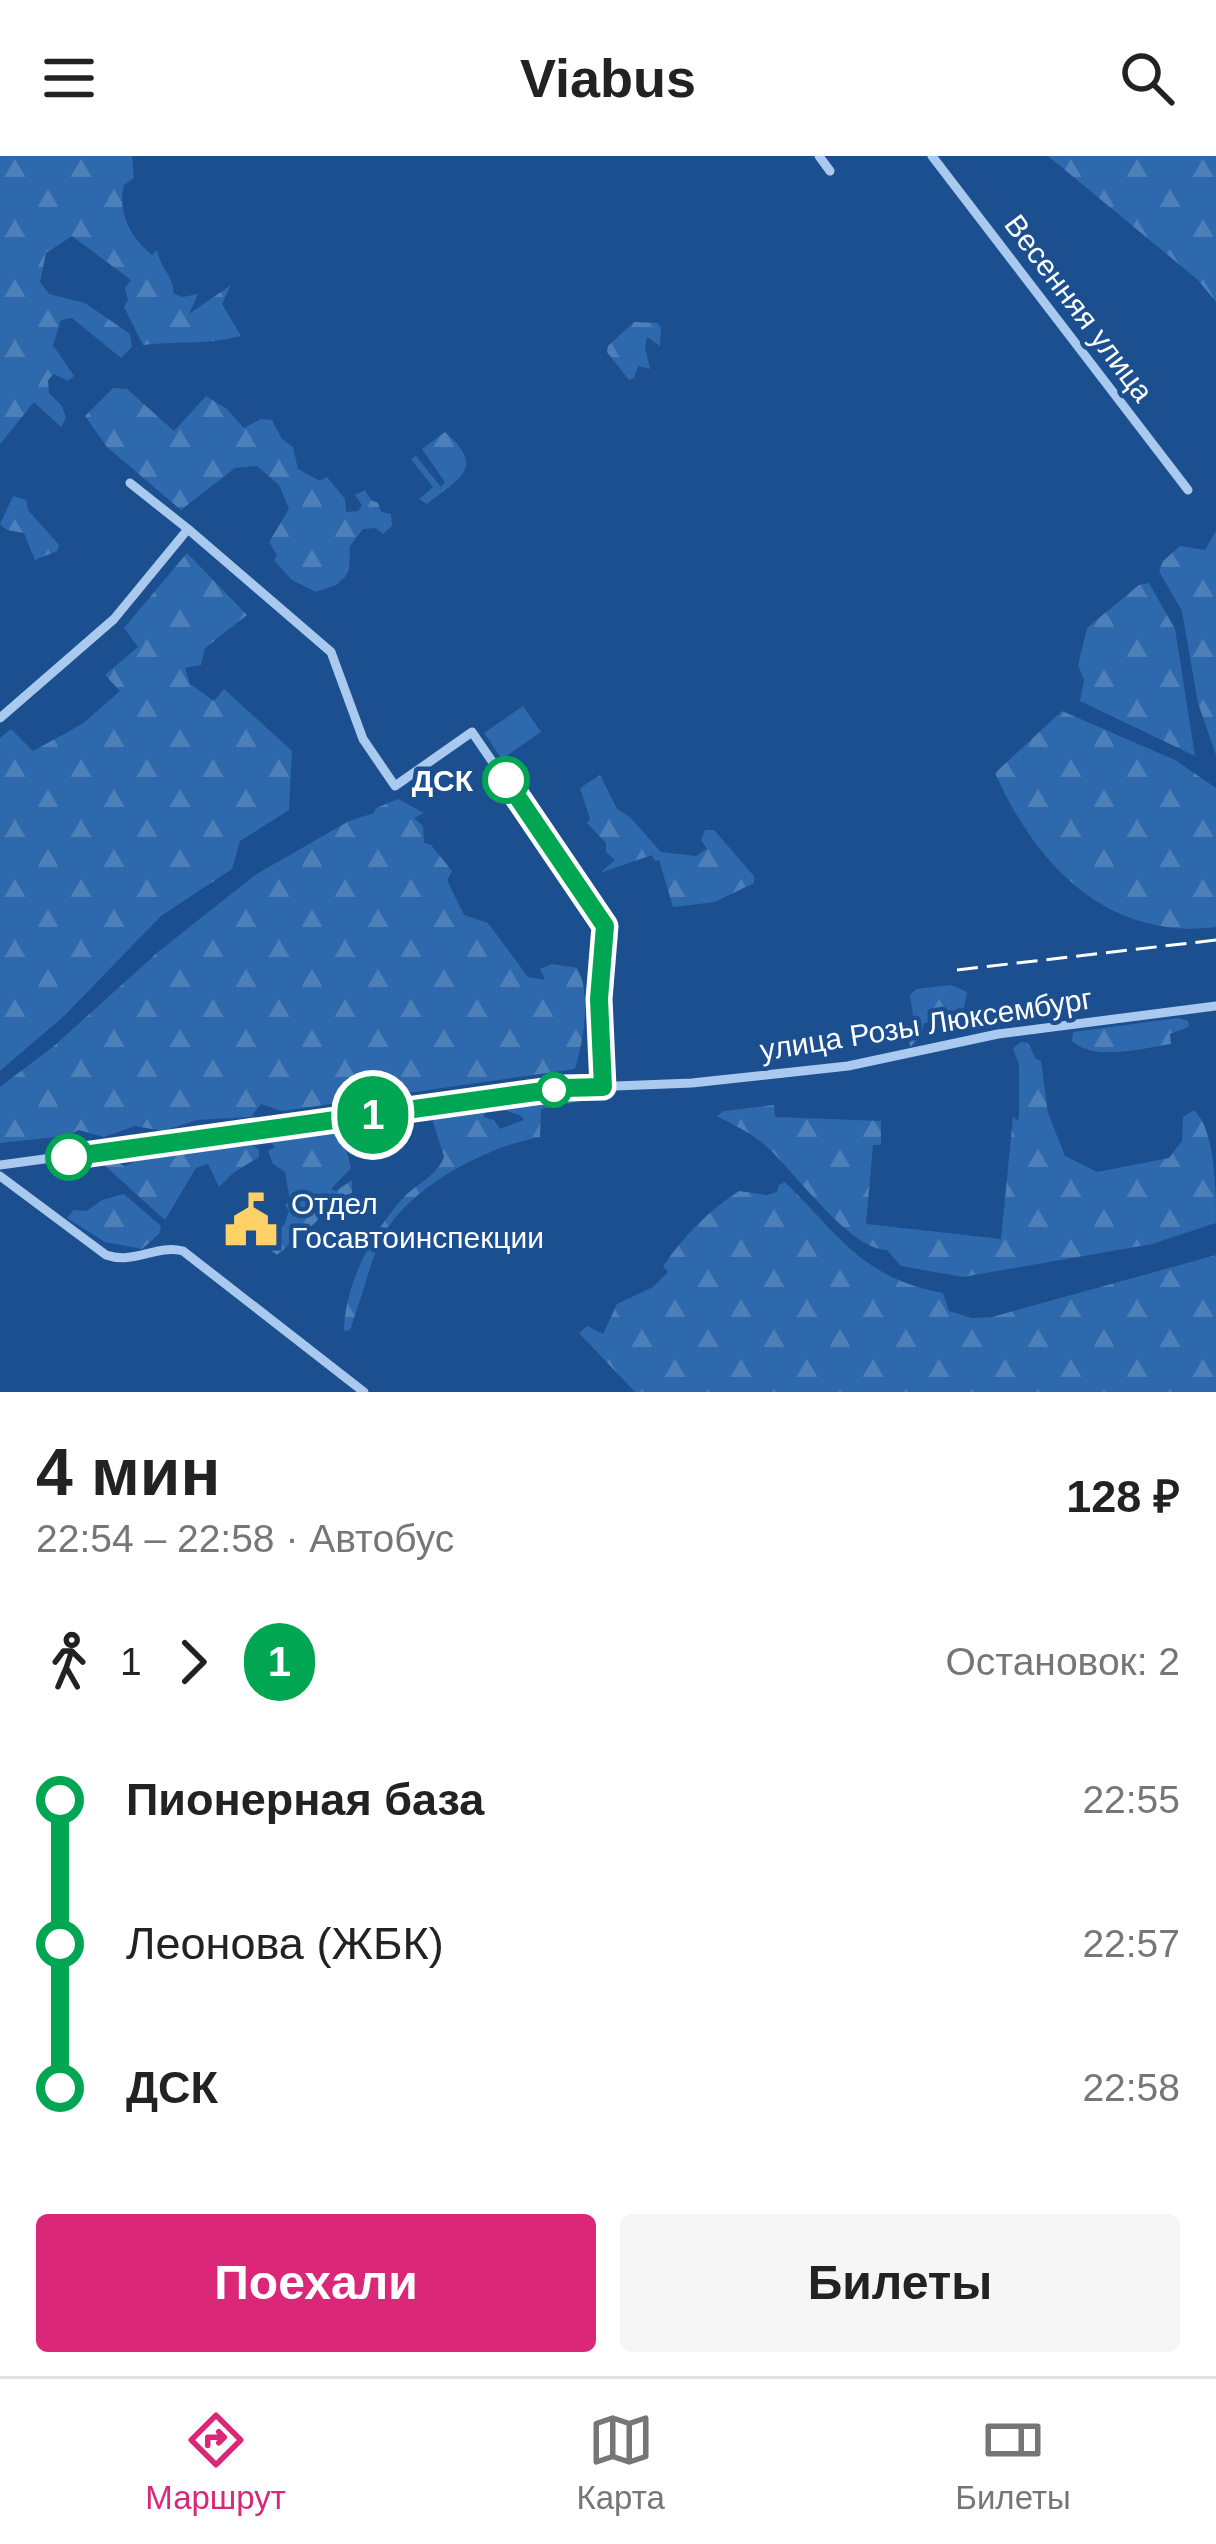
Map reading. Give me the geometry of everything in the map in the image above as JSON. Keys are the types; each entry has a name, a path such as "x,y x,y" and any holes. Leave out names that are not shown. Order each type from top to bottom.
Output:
{"street":[{"path":"819,156 830,171"},
{"name":"Весенняя улица","path":"932,156 1188,490"},
{"path":"130,483 332,652 362,739 395,786 472,732 605,926 599,999 603,1087"},
{"path":"0,718 114,620 188,530"},
{"name":"улица Розы Люксембург","path":"0,1165 565,1088 723,1080 848,1066 998,1034 1216,1006"},
{"path":"0,1176 106,1255 123,1261 168,1249 183,1251 364,1392"}],"green space":[{"path":"0,156 132,156 134,178 124,185 122,195 132,233 152,255 157,250 174,294 198,294 189,314 231,285 222,304 241,336 143,345 124,307 128,300 125,288 131,280 72,236 46,253 40,282 49,294 85,303 130,334 132,347 121,358 72,318 61,320 53,345 74,376 68,381 54,374 48,380 49,393 66,418 61,427 34,402 0,444"},
{"path":"1048,156 1216,156 1216,302 1198,280"},
{"path":"634,322 657,323 660,346 647,337 650,369 638,366 629,380 607,352"},
{"path":"113,388 127,389 174,431 206,396 244,428 261,419 272,420 282,439 293,447 298,469 320,481 327,477 345,499 346,512 358,511 362,505 355,495 365,490 381,512 391,514 392,526 383,534 376,528 363,529 350,546 345,577 316,592 292,580 274,560 277,555 269,542 289,509 279,485 257,466 235,468 181,510 107,447 85,416"},
{"path":"445,432 464,455 464,472 427,504 419,499 433,487 411,459 416,456 441,487 445,482 422,449"},
{"path":"13,496 26,500 28,510 59,545 57,551 35,560 24,533 0,524"},
{"path":"1216,531 1216,755 1198,703 1182,611 1159,571 1180,546 1205,550"},
{"path":"187,553 247,615 205,648 201,665 185,668 190,684 214,701 224,689 292,751 289,810 240,841 232,869 161,916 64,1016 0,1071 0,738 11,729 33,751 82,724 120,691 105,675 138,647 124,628"},
{"path":"1149,583 1175,629 1195,756 1080,701 1084,680 1078,665 1087,628 1139,585"},
{"path":"523,706 541,732 502,759 484,733"},
{"path":"1062,711 1175,760 1216,788 1216,927 1177,928 1142,922 1109,909 1080,890 1032,838 995,773"},
{"path":"600,775 617,809 661,852 696,856 707,849 701,840 705,830 714,830 754,876 754,883 715,902 673,907 659,860 652,855 600,873 615,860 587,823 590,819 580,788"},
{"path":"398,799 424,813 414,818 423,826 424,843 452,871 447,880 464,915 488,923 528,977 545,980 540,969 552,964 577,968 585,1004 575,1069 282,1111 261,1104 251,1117 197,1120 163,1131 135,1126 104,1137 79,1130 66,1136 0,1143 0,1087 255,875"},
{"path":"951,985 967,992 963,1013 955,1021 924,1023 921,1037 910,1047 908,1030 915,1028 910,995 917,989"},
{"path":"1179,1018 1188,1021 1189,1027 1170,1034 1171,1044 1106,1052 1072,1041 1073,1032"},
{"path":"1028,1043 1041,1061 1048,1113 1065,1156 1097,1172 1169,1158 1182,1141 1183,1117 1194,1110 1211,1147 1216,1223 1152,1244 963,1277 901,1266 887,1250 872,1247 840,1224 761,1141 717,1116 774,1105 775,1117 881,1121 881,1145 873,1145 866,1224 1001,1239 1013,1117 1018,1121 1019,1115 1019,1065 1013,1048"},
{"path":"579,1096 579,1101 541,1109 540,1137 472,1161 408,1204 381,1240 350,1330 344,1331 349,1295 372,1241 393,1209 444,1157 432,1118 485,1108 484,1117 500,1129 524,1120 502,1105"},
{"path":"341,1131 351,1168 331,1189 336,1191 352,1180 352,1193 333,1199 316,1222 277,1255 266,1246 264,1236 271,1237 284,1225 289,1211 285,1205 290,1201 285,1172 273,1164 268,1151 275,1147 268,1139"},
{"path":"252,1144 259,1157 219,1187 208,1164 196,1168 165,1220 103,1164 113,1161 125,1166 154,1153"},
{"path":"785,1182 872,1266 943,1293 949,1311 972,1318 992,1317 1216,1255 1216,1392 635,1392 579,1333 587,1326 603,1334 617,1304 653,1287 668,1272 663,1266 679,1244 728,1199 739,1191 767,1195"},
{"path":"124,1194 161,1226 142,1249 105,1242 67,1218 74,1210 87,1211 102,1200"}],"railway":[{"path":"957,970 1216,940"}],"bus line":[{"name":"1","path":"69,1157 565,1088 603,1087 599,999 605,926 506,780"}],"place":[{"name":"ДСК","path":"506,780"},
{"name":"Отдел Госавтоинспекции","path":"251,1220"}]}
